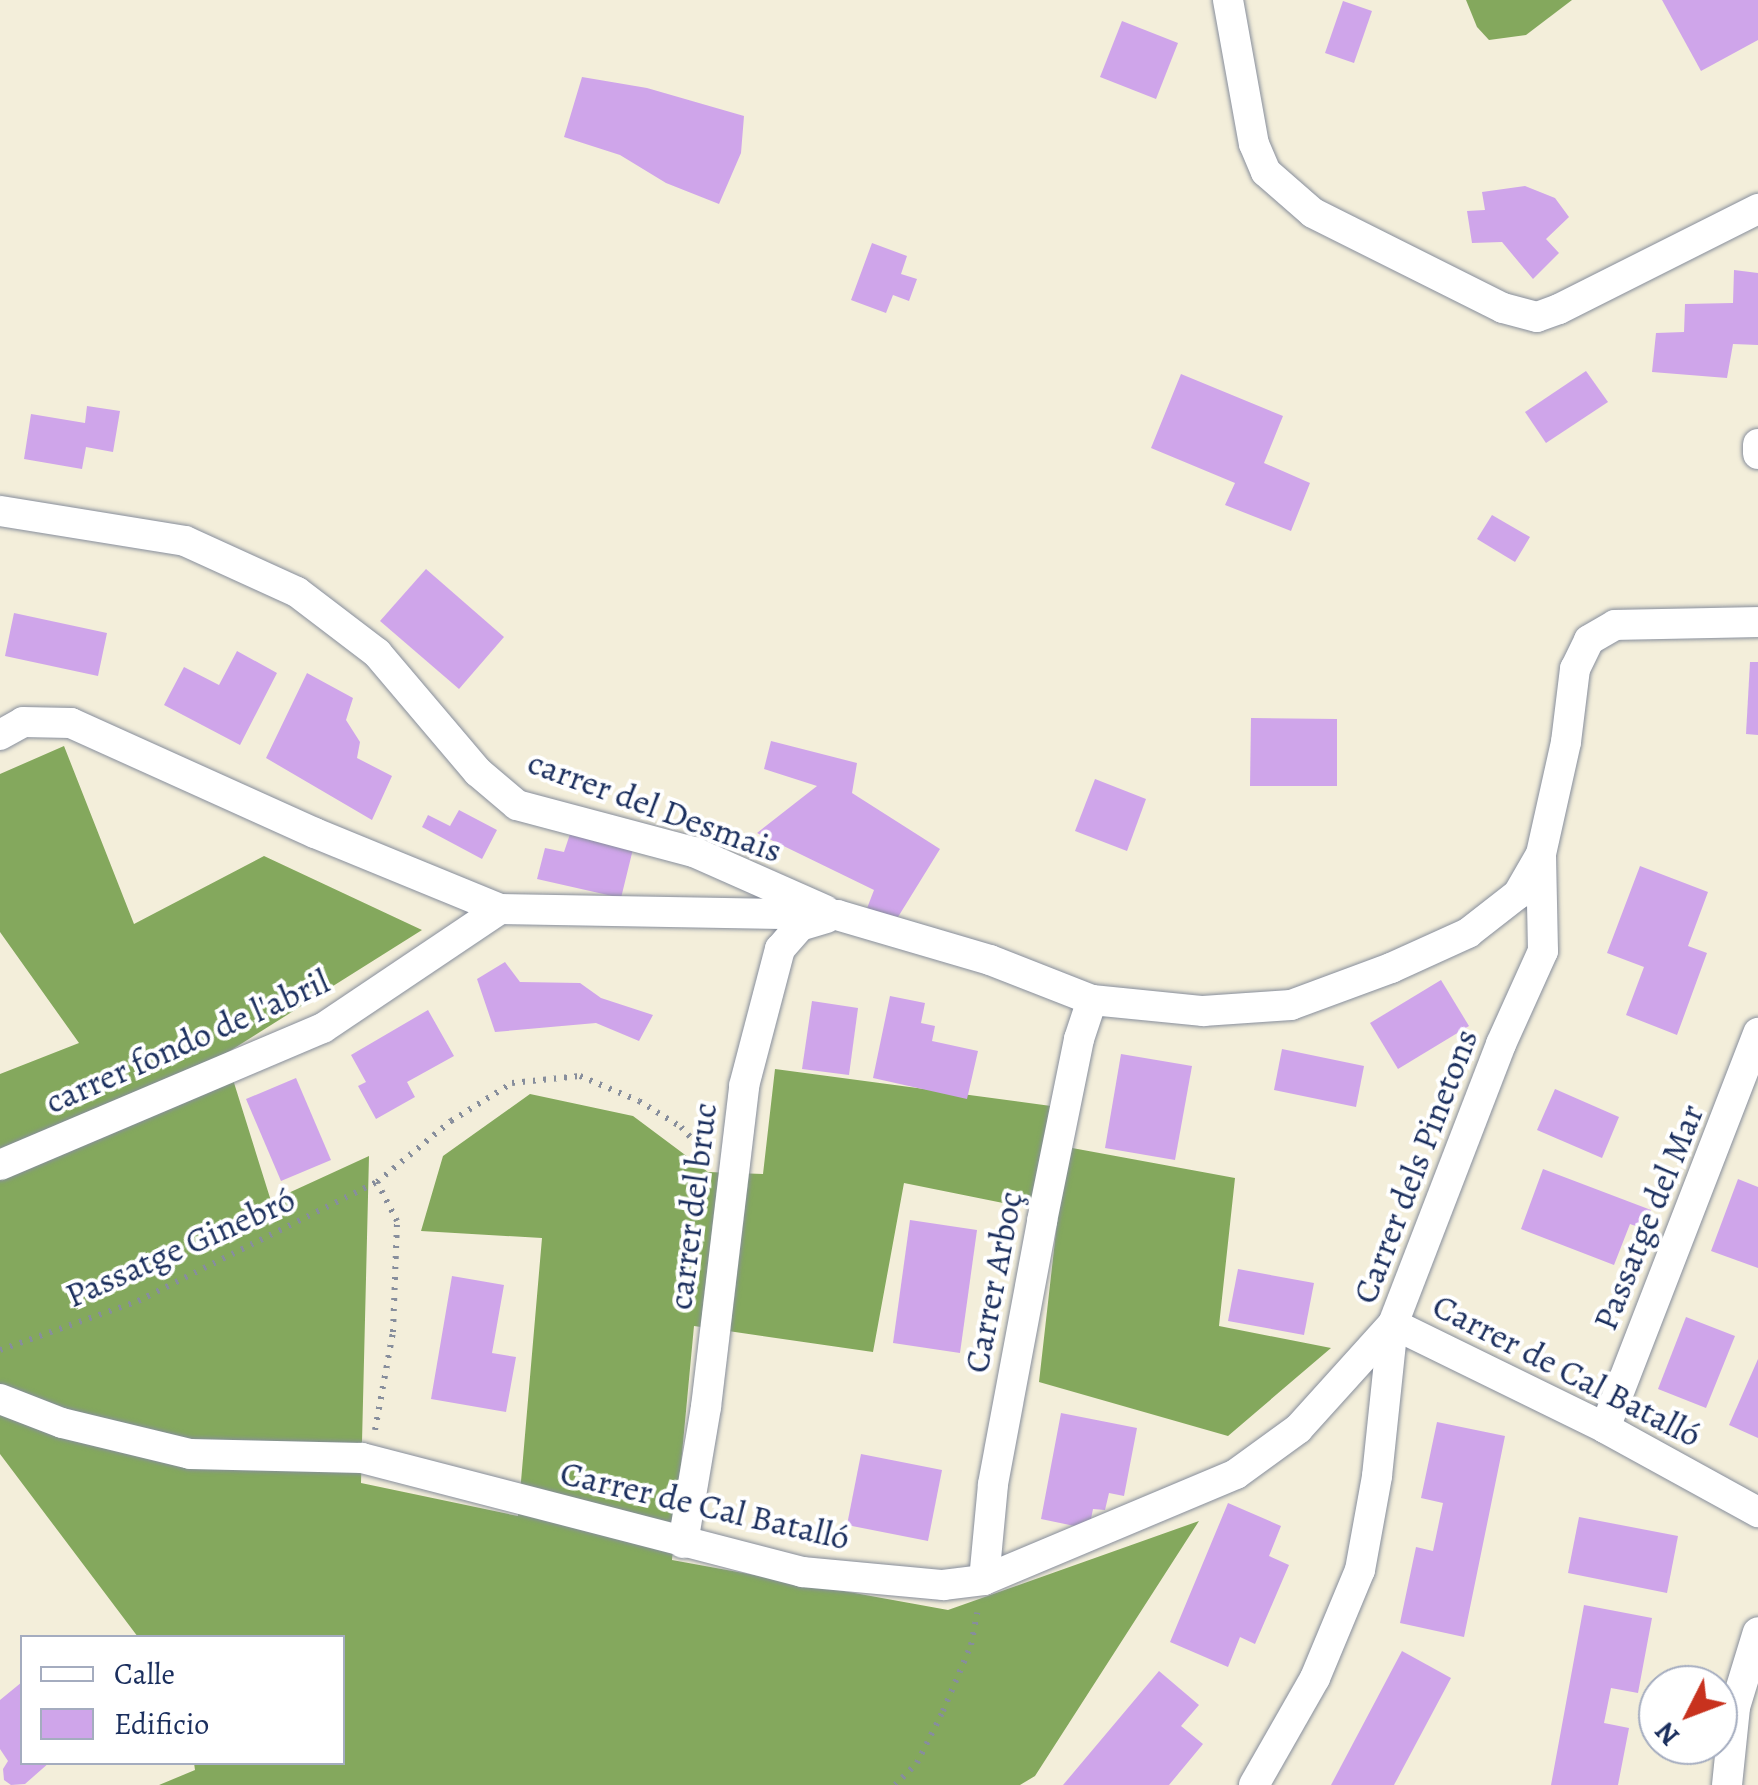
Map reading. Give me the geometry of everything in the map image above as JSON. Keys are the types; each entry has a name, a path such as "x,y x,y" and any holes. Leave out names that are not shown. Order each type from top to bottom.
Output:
{"street":[{"path":"1228,0 1254,144 1266,172 1313,213 1503,308 1537,318 1560,310 1758,209"},
{"path":"1758,444 1758,454"},
{"name":"carrer del Desmais","path":"0,512 185,540 296,592 377,653 478,772 518,805 694,852 837,915"},
{"path":"0,735 23,722 70,723 314,833 500,909 837,915 990,960 1092,1000 1204,1010 1291,1005 1391,968 1468,933 1518,894 1541,854 1566,742 1575,669 1589,640 1615,624 1758,622"},
{"name":"Carrer dels Pinetons","path":"1254,1785 1315,1678 1360,1570 1377,1476 1393,1324 1502,1044 1543,950 1541,854"},
{"name":"carrer fondo de l'abril","path":"0,1165 323,1028 500,909"},
{"name":"carrer del bruc","path":"684,1543 734,1194 744,1086 780,949 800,926 837,915"},
{"name":"Carrer Arboç","path":"984,1580 994,1484 1042,1221 1092,1000"},
{"name":"Passatge del Mar","path":"1604,1428 1758,1033"},
{"name":"Carrer de Cal Batalló","path":"0,1399 62,1423 190,1454 362,1458 802,1572 943,1586 984,1580 1236,1474 1298,1429 1393,1324 1604,1428 1758,1512"},
{"path":"1727,1785 1736,1706 1758,1632"}],"path":[{"name":"Passatge Ginebró","path":"0,1350 138,1301 377,1182 451,1121 512,1083 580,1076 638,1101 681,1128 714,1162 734,1194"},
{"path":"362,1458 374,1436 393,1332 397,1221 377,1182"},
{"path":"895,1785 917,1763 944,1711 972,1644 984,1580"}],"green space":[{"path":"1466,0 1572,0 1526,35 1489,40 1477,27"},
{"path":"64,746 134,924 264,856 422,930 225,1054 271,1201 369,1156 361,1483 518,1516 542,1238 421,1231 443,1156 530,1094 633,1116 708,1172 763,1174 775,1069 1051,1106 1045,1143 1235,1178 1219,1326 1331,1348 1228,1436 1039,1382 1058,1214 904,1183 873,1352 694,1326 672,1560 948,1610 1199,1521 1035,1776 1020,1785 159,1785 195,1770 194,1765 345,1765 345,1635 136,1635 0,1454 0,1074 79,1043 0,932 0,774"}],"building":[{"path":"1662,0 1758,0 1758,40 1701,71"},
{"path":"1343,1 1372,11 1354,63 1325,53"},
{"path":"1122,21 1178,43 1156,99 1100,77"},
{"path":"582,77 647,88 744,116 741,153 719,204 666,183 620,155 564,137"},
{"path":"1525,186 1555,198 1569,217 1546,239 1559,253 1533,279 1502,242 1472,243 1467,211 1485,210 1482,192"},
{"path":"872,243 907,256 901,274 917,279 909,301 893,295 886,313 851,300"},
{"path":"1734,270 1758,273 1758,345 1733,344 1727,378 1652,372 1656,333 1684,332 1685,304 1733,303"},
{"path":"1586,371 1608,402 1546,443 1525,412"},
{"path":"1181,374 1283,416 1264,463 1310,483 1291,531 1225,505 1235,483 1151,448"},
{"path":"87,406 120,411 113,452 86,447 82,469 24,459 31,414 85,423"},
{"path":"1492,515 1530,537 1515,562 1477,539"},
{"path":"426,569 504,637 459,689 380,621"},
{"path":"14,613 107,633 98,676 5,656"},
{"path":"237,651 277,673 240,745 164,705 184,667 219,685"},
{"path":"1750,662 1758,662 1758,735 1746,734"},
{"path":"307,673 353,698 346,720 360,742 357,758 392,776 372,820 266,758"},
{"path":"1251,718 1337,719 1337,786 1250,786"},
{"path":"771,741 857,763 852,793 940,849 898,917 866,911 874,890 757,833 817,786 764,769"},
{"path":"1095,779 1146,799 1127,851 1075,831"},
{"path":"459,810 497,830 482,859 422,827 428,815 450,826"},
{"path":"570,834 633,849 621,898 537,879 545,848 564,852"},
{"path":"1640,866 1708,892 1688,946 1707,953 1677,1035 1626,1015 1644,967 1607,953"},
{"path":"505,962 520,982 580,983 601,998 653,1015 639,1041 596,1023 495,1032 477,979"},
{"path":"1441,980 1469,1026 1398,1069 1370,1023"},
{"path":"890,996 925,1003 921,1023 935,1026 932,1041 978,1051 967,1099 873,1078"},
{"path":"812,1001 858,1008 849,1075 802,1069"},
{"path":"428,1010 454,1056 407,1082 415,1097 376,1119 358,1086 366,1082 351,1055"},
{"path":"1282,1049 1364,1066 1356,1107 1274,1090"},
{"path":"1121,1054 1192,1066 1175,1160 1105,1148"},
{"path":"296,1078 331,1160 281,1181 246,1099"},
{"path":"1555,1089 1619,1117 1602,1158 1537,1130"},
{"path":"1543,1169 1651,1210 1644,1229 1630,1224 1614,1265 1521,1229"},
{"path":"1738,1179 1758,1187 1758,1268 1711,1251"},
{"path":"910,1220 977,1230 960,1353 893,1343"},
{"path":"1238,1269 1314,1283 1304,1335 1228,1321"},
{"path":"452,1276 504,1285 492,1353 516,1357 506,1412 431,1399"},
{"path":"1686,1317 1735,1336 1706,1408 1658,1389"},
{"path":"1758,1359 1758,1438 1729,1425"},
{"path":"1061,1413 1137,1428 1124,1496 1109,1493 1105,1510 1093,1509 1089,1529 1041,1519"},
{"path":"1437,1422 1505,1436 1464,1637 1400,1623 1416,1547 1433,1551 1443,1503 1421,1498"},
{"path":"861,1454 942,1470 928,1541 847,1525"},
{"path":"1228,1503 1281,1526 1269,1556 1289,1565 1255,1644 1240,1637 1228,1667 1170,1642"},
{"path":"1579,1517 1678,1536 1667,1593 1568,1573"},
{"path":"1584,1605 1652,1618 1643,1665 1638,1665 1638,1693 1611,1688 1604,1723 1629,1728 1618,1785 1551,1785"},
{"path":"1402,1651 1451,1678 1394,1785 1331,1785"},
{"path":"1159,1671 1199,1705 1181,1726 1203,1744 1169,1785 1063,1785"},
{"path":"20,1684 20,1765 47,1765 25,1784 11,1785 4,1780 3,1769 8,1761 0,1749 0,1700"}]}
